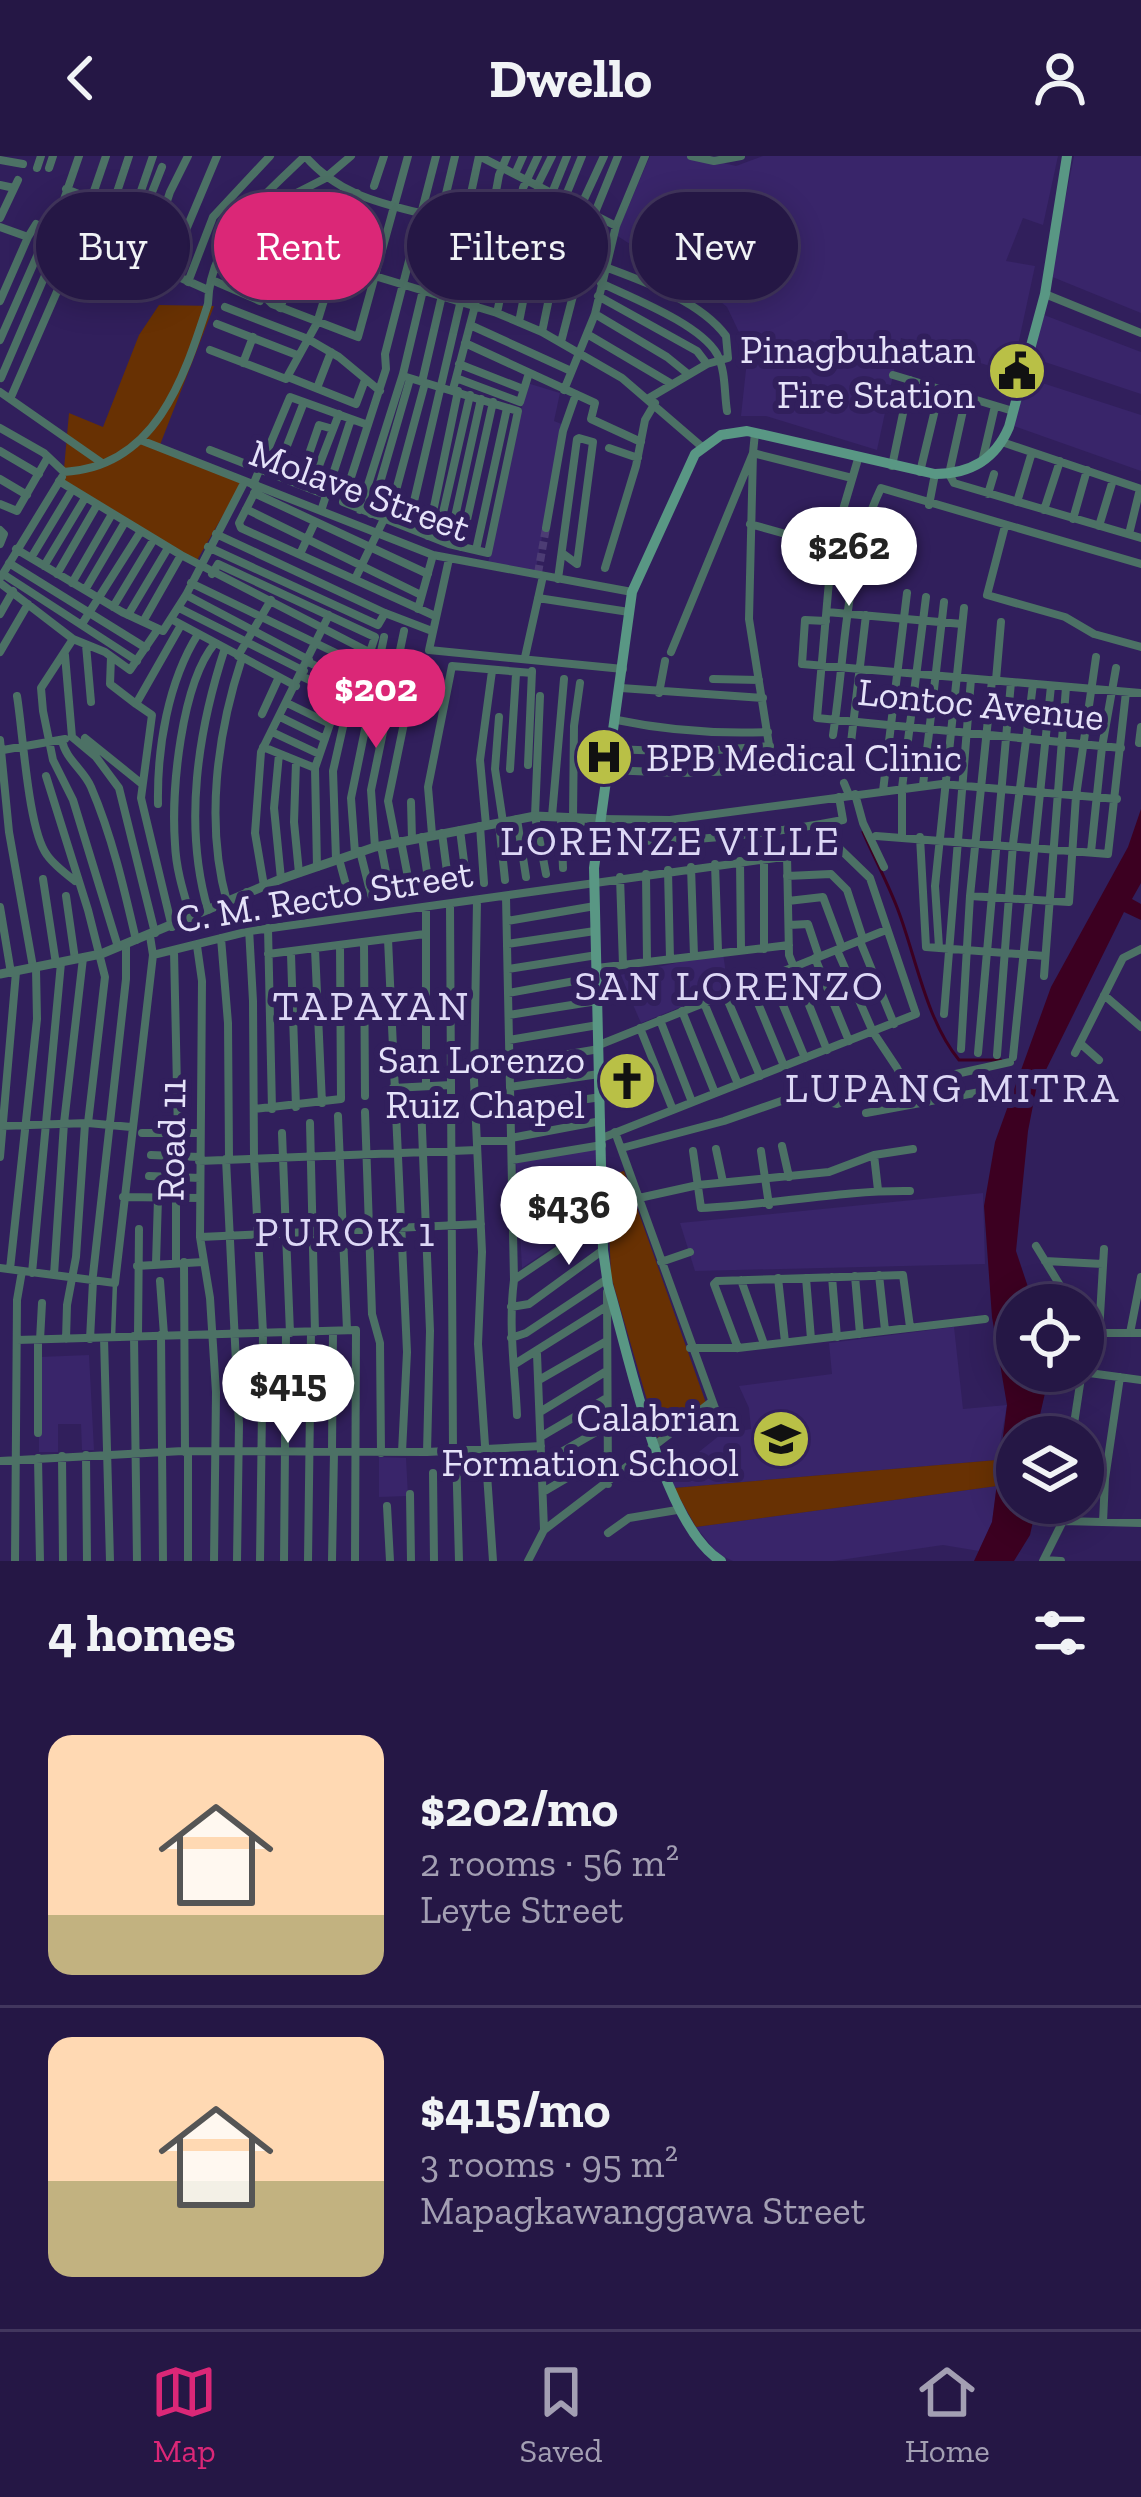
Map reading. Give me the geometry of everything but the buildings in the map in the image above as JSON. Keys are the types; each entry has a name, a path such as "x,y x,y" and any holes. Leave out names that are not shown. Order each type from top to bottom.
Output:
{"main road":[{"path":"722,1561 697,1541 677,1510 608,1282 603,1250 595,874 632,592 681,478 701,446 732,432 935,474 967,472 1003,442 1045,294 1067,156"}],"street":[{"path":"37,168 41,156"},
{"path":"49,168 53,156"},
{"path":"65,192 79,156"},
{"path":"93,192 106,156"},
{"path":"118,192 129,156"},
{"path":"143,192 153,156"},
{"path":"173,192 188,156"},
{"path":"190,217 217,156"},
{"path":"190,277 213,217 270,156"},
{"path":"270,192 305,156 324,178 355,192"},
{"path":"297,192 351,156"},
{"path":"374,186 384,156"},
{"path":"383,244 408,156"},
{"path":"426,192 436,156"},
{"path":"447,192 455,156"},
{"path":"470,192 479,156 549,192"},
{"path":"432,537 456,378 507,156"},
{"path":"515,174 524,156"},
{"path":"497,314 526,180 538,156"},
{"path":"519,322 552,156"},
{"path":"545,190 567,156"},
{"path":"570,192 583,156"},
{"path":"587,192 604,156"},
{"path":"603,192 618,156"},
{"path":"608,256 646,156"},
{"path":"691,156 714,161 735,157"},
{"path":"0,160 20,172"},
{"path":"150,192 162,167"},
{"path":"0,184 20,172"},
{"path":"20,172 0,223 28,237"},
{"path":"66,189 73,192"},
{"path":"383,203 407,210"},
{"path":"608,222 616,226"},
{"path":"0,301 35,224 48,231 0,340"},
{"path":"407,266 380,391 343,500 345,506 449,544 488,553 518,411 407,377"},
{"path":"608,268 644,282 710,320 726,336 727,411"},
{"path":"1,578 62,477 103,464 143,441 178,388 208,304 214,271"},
{"path":"383,280 407,287"},
{"path":"190,282 260,301"},
{"path":"608,286 675,320 724,359"},
{"path":"1045,294 1141,333"},
{"path":"1,377 36,298"},
{"path":"45,300 51,303"},
{"path":"10,397 52,300"},
{"path":"272,300 280,308 358,337 369,300"},
{"path":"280,308 283,300"},
{"path":"210,350 283,380 308,339 324,300"},
{"path":"365,512 407,377 422,300"},
{"path":"355,579 386,519 441,300"},
{"path":"453,300 519,322 579,352 652,400 701,446"},
{"path":"542,332 548,300"},
{"path":"561,342 572,300"},
{"path":"564,390 597,300"},
{"path":"605,300 697,351 707,364"},
{"path":"408,527 461,302"},
{"path":"225,308 308,339 380,391"},
{"path":"595,314 688,374"},
{"path":"217,324 297,355"},
{"path":"470,325 572,371"},
{"path":"587,334 670,383"},
{"path":"243,363 253,337"},
{"path":"465,343 596,405 591,419 641,442"},
{"path":"317,388 331,352"},
{"path":"605,568 652,400 670,383 724,359"},
{"path":"459,364 523,389"},
{"path":"456,378 520,402 529,373"},
{"path":"893,375 1013,412"},
{"path":"288,377 356,404 365,380"},
{"path":"892,466 910,380"},
{"path":"920,472 940,389"},
{"path":"0,392 103,464"},
{"path":"545,528 563,431 576,394"},
{"path":"432,537 470,395"},
{"path":"368,425 291,397 239,525 435,616"},
{"path":"966,397 950,474 957,485 1141,538"},
{"path":"449,544 481,399"},
{"path":"281,461 304,402"},
{"path":"461,547 493,402"},
{"path":"982,462 995,406"},
{"path":"315,476 339,415"},
{"path":"321,511 351,419"},
{"path":"310,451 319,424 333,429"},
{"path":"0,428 49,457 72,490 198,567 369,652"},
{"path":"754,433 749,619 773,770"},
{"path":"558,579 577,439 592,440 577,564 562,553"},
{"name":"Molave Street","path":"143,441 433,555 632,592"},
{"path":"1003,442 1140,489 1129,534"},
{"path":"609,448 638,458"},
{"path":"210,450 326,495"},
{"path":"0,452 40,474"},
{"path":"753,452 852,478"},
{"path":"659,693 668,657 753,452"},
{"path":"1017,502 1032,452"},
{"path":"91,467 92,454"},
{"path":"265,456 329,481"},
{"path":"0,504 16,513 49,457"},
{"path":"823,665 832,547 858,459"},
{"path":"1045,510 1060,461"},
{"path":"1072,519 1087,470"},
{"path":"929,505 935,474"},
{"path":"988,494 994,474"},
{"path":"0,479 27,495"},
{"path":"1100,526 1113,480"},
{"path":"253,486 315,522 428,574"},
{"path":"16,549 113,607 164,630 216,534 253,486"},
{"path":"833,735 846,612 880,488 1141,564"},
{"path":"31,558 72,490"},
{"path":"44,566 86,498"},
{"path":"57,574 97,505"},
{"path":"246,509 421,595"},
{"path":"72,583 112,514"},
{"path":"85,590 125,522"},
{"path":"299,554 315,522"},
{"path":"750,524 832,547"},
{"path":"1006,526 987,595 1065,617 1094,634 1141,647"},
{"path":"82,624 141,531"},
{"path":"216,534 432,631"},
{"path":"113,607 154,539"},
{"path":"208,547 378,626 385,613"},
{"path":"128,615 168,548"},
{"path":"144,620 181,555"},
{"path":"418,609 433,555"},
{"path":"449,559 431,650 624,670"},
{"path":"9,563 146,648"},
{"path":"191,583 364,667 375,638 218,564 212,574"},
{"path":"528,765 529,658 539,575"},
{"path":"1,578 73,639 130,670 158,629"},
{"path":"1,578 137,661"},
{"path":"304,592 310,578"},
{"path":"0,614 13,591"},
{"path":"227,902 215,818 227,711 245,642 275,591"},
{"path":"883,791 907,592"},
{"path":"186,596 252,630 340,694"},
{"path":"902,836 902,788 926,597"},
{"path":"538,598 631,612"},
{"path":"923,785 944,602"},
{"path":"0,652 4,634 28,604"},
{"path":"178,608 245,642 344,679 315,768 317,867"},
{"path":"944,948 934,886 964,608"},
{"path":"962,624 846,612 806,620 802,664 1141,694"},
{"path":"264,886 255,833 263,747 329,615"},
{"path":"850,752 866,615"},
{"path":"171,619 296,686"},
{"path":"961,1049 970,896 1001,622"},
{"path":"136,704 181,625"},
{"path":"390,892 371,790 404,631"},
{"path":"158,804 169,703 181,660 198,634"},
{"path":"371,895 357,852 351,798 384,637"},
{"path":"73,639 41,688 48,743 127,944"},
{"path":"86,645 92,702"},
{"path":"208,910 198,864 197,776 220,645"},
{"path":"191,918 178,872 175,815 190,694 206,655 220,645"},
{"path":"65,652 65,752 86,777 104,820 127,944 90,1339"},
{"path":"111,656 110,684 152,715 141,798 172,927"},
{"path":"970,896 1069,902 1076,796 1096,657"},
{"path":"417,660 388,800 449,887"},
{"path":"350,900 338,859 333,771 357,664"},
{"name":"Lontoc Avenue","path":"823,665 819,720 1120,748"},
{"path":"411,893 417,838 452,666 532,674"},
{"path":"1091,852 1116,668"},
{"path":"484,883 480,760 492,671"},
{"path":"510,769 516,674"},
{"path":"262,714 280,676"},
{"path":"564,679 567,817 580,838"},
{"path":"713,679 759,680"},
{"path":"944,1014 944,948 971,679"},
{"path":"563,868 580,682"},
{"path":"978,1053 1011,682"},
{"path":"997,1055 1013,844 1033,684"},
{"path":"906,1084 1012,1059 1051,686"},
{"path":"1045,976 1066,687"},
{"path":"621,688 763,698"},
{"path":"876,836 1106,854 1117,799 1126,692"},
{"path":"16,696 41,844 77,881"},
{"path":"540,696 535,816 546,874"},
{"path":"287,703 330,724"},
{"path":"280,717 325,739"},
{"path":"499,717 495,769 505,880"},
{"path":"617,720 708,735 769,732"},
{"path":"1139,743 1141,727"},
{"path":"272,732 320,754"},
{"path":"110,1561 108,1338 115,1283 131,1127 153,955 153,934 118,788 95,758 67,739 26,747 1,746 9,832 35,969 37,1019 3,1270 115,1283"},
{"path":"85,739 142,784"},
{"path":"612,748 690,752 770,746"},
{"path":"263,747 315,768"},
{"path":"279,754 274,808 281,879"},
{"path":"296,762 294,822 299,874"},
{"path":"609,770 695,773 830,768"},
{"path":"46,776 105,977 66,1339"},
{"path":"844,784 884,867"},
{"path":"9,973 101,954 357,852 535,816 670,820 942,784 1117,799"},
{"path":"599,839 675,841 794,829 843,820 847,795"},
{"path":"411,802 429,886"},
{"path":"518,819 526,877"},
{"path":"460,830 467,884"},
{"path":"920,837 925,946 1045,956"},
{"name":"C. M. Recto Street","path":"153,955 268,928 506,897 595,874 620,877 840,849 870,878 886,931"},
{"path":"787,855 793,968 827,1050"},
{"path":"764,858 764,949"},
{"path":"740,861 741,949"},
{"path":"716,864 718,951"},
{"path":"691,867 694,956"},
{"path":"668,870 670,959"},
{"path":"646,874 647,962"},
{"path":"787,876 830,874 847,890 894,1024"},
{"path":"620,877 623,965"},
{"path":"15,1561 17,1343 45,1123 58,963 43,879"},
{"path":"248,892 263,1333 260,1561"},
{"path":"54,1275 79,959 66,896"},
{"path":"506,897 514,1280 511,1338 517,1415"},
{"path":"788,901 823,897 872,1032 916,1104"},
{"path":"477,901 478,1326 493,1561"},
{"path":"450,905 452,1330 459,1561"},
{"path":"507,921 596,906"},
{"path":"0,907 9,973 0,1156"},
{"path":"425,908 426,1086"},
{"path":"789,925 808,924 849,1041"},
{"path":"268,928 272,1108"},
{"path":"507,944 596,931"},
{"path":"510,1064 598,1047 886,931 916,1012 602,1141 512,1160"},
{"path":"268,954 425,934"},
{"path":"221,938 228,1023 236,1334 237,1561"},
{"path":"388,939 405,1334 402,1453"},
{"path":"364,942 365,1096"},
{"path":"254,1109 341,1100 340,945"},
{"path":"508,969 623,965 789,945"},
{"name":"Road 11","path":"197,946 202,981 200,1237 213,1336 214,1561"},
{"path":"315,949 322,1103"},
{"path":"1100,1060 1078,1049 1123,958 1141,949"},
{"path":"174,951 178,1133"},
{"path":"291,954 296,1107"},
{"path":"508,993 597,966"},
{"path":"771,976 805,1058"},
{"path":"750,985 784,1066"},
{"path":"725,994 760,1076"},
{"path":"1104,995 1141,1027"},
{"path":"508,1015 597,1001"},
{"path":"704,1003 738,1084"},
{"path":"682,1012 715,1094"},
{"path":"660,1020 692,1102"},
{"path":"509,1040 598,1025"},
{"path":"640,1028 673,1110"},
{"path":"510,1087 599,1074"},
{"path":"393,1088 451,1084"},
{"path":"866,1113 980,1092 1008,1093"},
{"path":"511,1110 601,1096"},
{"path":"622,1148 790,1098 807,1096 837,1103 857,1098"},
{"path":"421,1104 430,1331 428,1452"},
{"path":"365,1112 381,1453"},
{"path":"338,1116 357,1452 355,1561"},
{"path":"151,1155 228,1159 451,1153 601,1121"},
{"path":"1,1126 86,1123 131,1127"},
{"path":"308,1561 314,1229 310,1123"},
{"path":"615,1132 724,1433"},
{"path":"142,1133 198,1133"},
{"path":"282,1133 288,1332 284,1561"},
{"path":"782,1146 789,1177"},
{"path":"716,1149 723,1183"},
{"path":"639,1198 698,1185 838,1170 874,1155 913,1149"},
{"path":"693,1150 701,1208 910,1191"},
{"path":"761,1151 769,1205"},
{"path":"874,1155 878,1190"},
{"path":"149,1176 200,1178"},
{"path":"123,1197 200,1198"},
{"path":"156,1264 158,1198"},
{"path":"176,1198 186,1336 188,1561"},
{"path":"514,1280 601,1221"},
{"path":"200,1237 481,1224"},
{"path":"137,1561 139,1229"},
{"path":"1036,1246 1059,1284"},
{"path":"1102,1284 1104,1249"},
{"path":"512,1307 529,1304 603,1250"},
{"path":"661,1262 690,1252"},
{"path":"1045,1261 1103,1264"},
{"path":"137,1266 203,1262"},
{"path":"879,1275 885,1330"},
{"path":"738,1348 714,1284 832,1276 905,1277 910,1327"},
{"path":"832,1276 836,1337"},
{"path":"855,1276 860,1334"},
{"path":"778,1278 785,1342"},
{"path":"806,1278 811,1340"},
{"path":"741,1280 764,1344"},
{"path":"160,1281 163,1561"},
{"path":"608,1282 604,1308 608,1484"},
{"path":"511,1338 608,1282"},
{"path":"1104,1332 1135,1333 1140,1284"},
{"path":"38,1433 42,1304"},
{"path":"515,1364 604,1308"},
{"path":"690,1348 738,1348 985,1319"},
{"path":"17,1343 352,1330"},
{"path":"332,1331 332,1561"},
{"path":"518,1384 539,1383 604,1342"},
{"path":"537,1354 544,1530"},
{"path":"540,1412 605,1372"},
{"path":"1104,1374 1141,1380"},
{"path":"1104,1500 1120,1376"},
{"path":"0,1461 162,1452 402,1453 485,1448 542,1441 606,1398"},
{"path":"530,1558 544,1530 710,1403"},
{"path":"542,1463 606,1427"},
{"path":"86,1455 87,1561"},
{"path":"543,1492 606,1455"},
{"path":"62,1456 63,1561"},
{"path":"38,1458 40,1561"},
{"path":"433,1473 434,1561"},
{"path":"410,1494 411,1561"},
{"path":"387,1506 390,1561"},
{"path":"608,1533 629,1518 677,1510"},
{"path":"1104,1522 1141,1523"},
{"path":"1061,1524 1043,1560 1061,1561"}],"shaded area":[{"path":"650,156 694,156 736,166 763,156 1058,156 1043,225 1023,218 1006,261 1035,266 1012,373 901,338 877,450 766,416 741,416 748,351 727,307 719,300 798,300 798,192 635,192"},
{"path":"1074,156 1141,156 1141,313 1050,276"},
{"path":"632,198 632,245 616,235"},
{"path":"159,305 214,306 158,450 243,481 196,562 63,480 69,413 103,427 139,335"},
{"path":"1044,315 1141,352 1141,394 1033,358"},
{"path":"1027,378 1141,415 1141,471 1014,426"},
{"path":"527,383 560,393 554,421 564,425 535,573 488,563"},
{"path":"1141,809 1141,883 1132,899 1141,904 1141,920 1124,912 1036,1090 1016,1251 1027,1284 996,1284 996,1340 984,1206 995,1142 1051,987 1128,847"},
{"path":"723,953 728,988 641,1023 620,975"},
{"path":"596,1148 596,1217 522,1268 516,1160"},
{"path":"624,1171 706,1403 658,1438 611,1276 607,1176"},
{"path":"983,1193 985,1264 695,1271 680,1223"},
{"path":"954,1327 963,1409 1007,1405 1005,1416 996,1416 996,1460 674,1488 669,1476 720,1435 751,1429 749,1408 739,1386 832,1374 829,1343"},
{"path":"89,1355 94,1450 82,1450 81,1424 58,1424 58,1452 39,1452 39,1357"},
{"path":"1005,1392 1045,1392 1040,1416 1006,1416"},
{"path":"379,1457 406,1458 408,1496 379,1497"},
{"path":"996,1460 996,1486 696,1527 674,1488"},
{"path":"996,1486 992,1522 979,1551 943,1545 833,1561 733,1561 718,1554 696,1527"},
{"path":"996,1491 996,1524 1032,1524 1014,1561 974,1561 992,1522"}],"waterway":[{"path":"863,832 948,1044 959,1060 1001,1060"}],"tunnel":[{"path":"538,573 546,528"}],"place":[{"name":"Pinagbuhatan Fire Station","path":"1017,371"},
{"name":"BPB Medical Clinic","path":"604,757"},
{"name":"San Lorenzo Ruiz Chapel","path":"627,1081"},
{"name":"Calabrian Formation School","path":"781,1439"}],"district":[{"name":"LORENZE VILLE","path":"671,840"},
{"name":"SAN LORENZO","path":"730,985"},
{"name":"TAPAYAN","path":"372,1005"},
{"name":"LUPANG MITRA","path":"953,1087"},
{"name":"PUROK 1","path":"346,1231"}]}
